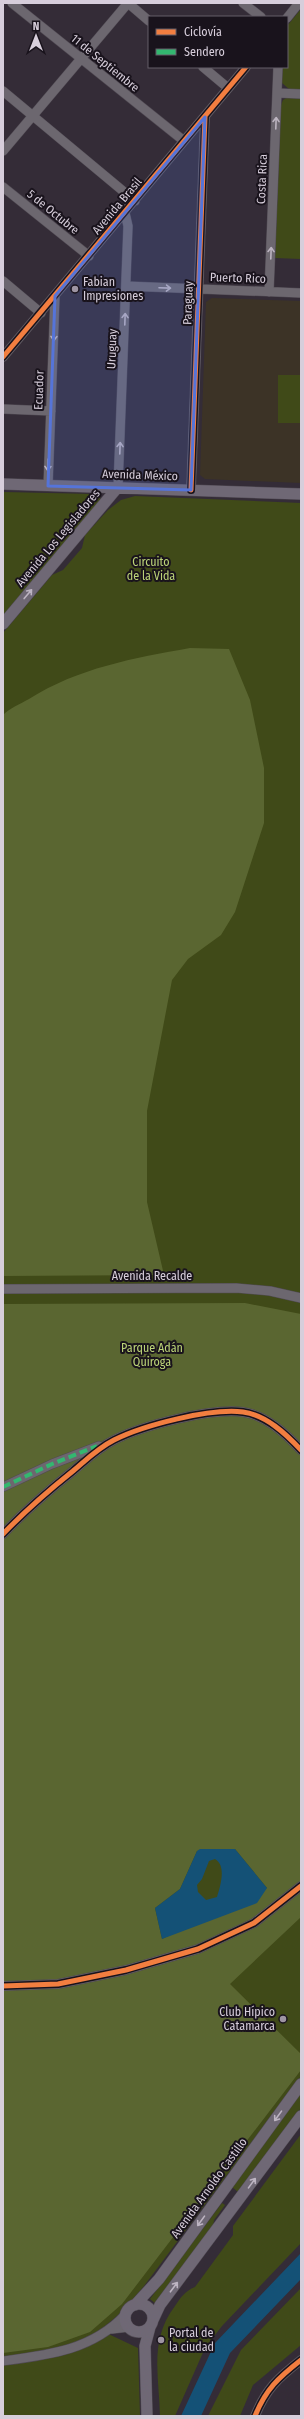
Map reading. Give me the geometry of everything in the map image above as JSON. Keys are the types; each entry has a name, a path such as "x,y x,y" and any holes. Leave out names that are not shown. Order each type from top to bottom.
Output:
{"main road":[{"name":"Avenida México","path":"3,484 301,494"},
{"name":"Avenida Los Legisladores","path":"3,624 118,487"},
{"name":"Avenida Arnoldo Castillo","path":"135,2305 159,2279 301,2084"},
{"path":"133,2330 142,2332 152,2324 160,2305 301,2116"},
{"path":"145,2346 133,2330 126,2324 125,2314 135,2305 148,2308 154,2315 145,2346 147,2416"}],"street":[{"name":"11 de Septiembre","path":"12,3 184,141"},
{"path":"3,151 128,3 148,20"},
{"path":"243,3 260,16"},
{"path":"288,17 299,3"},
{"path":"204,68 228,88"},
{"name":"Avenida Brasil","path":"3,357 245,68"},
{"name":"Costa Rica","path":"269,292 278,68"},
{"path":"3,91 135,201"},
{"path":"277,93 301,94"},
{"name":"Paraguay","path":"192,490 205,117"},
{"name":"5 de Octubre","path":"3,187 89,256"},
{"name":"Uruguay","path":"118,487 128,226 125,213"},
{"path":"3,281 41,313"},
{"name":"Puerto Rico","path":"126,286 301,293"},
{"name":"Ecuador","path":"48,486 55,296"},
{"path":"3,409 51,411"},
{"name":"Avenida Recalde","path":"3,1289 236,1288 270,1291 301,1298"},
{"path":"3,1487 52,1464 150,1426 185,1418 244,1412 276,1426 301,1450"},
{"path":"3,1534 48,1490 94,1452 114,1440"},
{"path":"3,1986 58,1984 126,1970 198,1949 254,1923 301,1886"},
{"path":"3,2361 67,2350 90,2342 110,2330 125,2314"},
{"path":"110,2330 133,2330"},
{"path":"255,2416 265,2393 273,2383 301,2360"}],"highlighted area":[{"path":"205,117 191,490 48,486 55,296"}],"shaded area":[{"path":"212,298 301,301 301,483 205,479 200,475 206,302"}],"green space":[{"path":"301,9 301,89 289,89 282,83 282,68 288,68 288,25"},
{"path":"288,97 301,98 301,259 275,258 281,105 283,100"},
{"path":"278,375 301,375 301,423 278,423"},
{"path":"3,492 93,494 100,497 101,501 3,618"},
{"name":"Parque Adán Quiroga","path":"135,496 301,503 301,2076 144,2286 122,2312 100,2330 138,2348 140,2416 3,2416 3,633 52,575 63,570 82,548 85,535 108,510 121,500"},
{"path":"190,648 229,649 250,700 264,768 264,823 235,912 221,935 188,959 172,980 147,1111 147,1202 164,1275 3,1276 3,715 12,708 67,679 127,660"},
{"path":"245,1303 301,1314 301,1917 230,1984 301,2054 301,2070 122,2304 90,2332 48,2347 3,2353 3,1304","holes":["235,1849 267,1888 162,1939 155,1908 180,1889 197,1851"]},
{"path":"301,2092 301,2108 238,2192 232,2187"},
{"path":"301,2134 301,2243 222,2326 205,2348 175,2416 160,2416 157,2358 162,2332 167,2319 177,2303 188,2290 195,2287 233,2235 233,2226"},
{"path":"222,2203 225,2205 214,2220 213,2226 156,2304 150,2299"},
{"path":"301,2288 301,2345 253,2385 240,2416 208,2416 241,2350"}],"water":[{"path":"200,1849 235,1849 267,1888 257,1903 162,1939 155,1908 180,1889 197,1851","holes":["215,1859 219,1862 222,1877 217,1897 206,1900 198,1892 197,1885 202,1879 209,1861"]},
{"path":"301,2253 301,2279 230,2353 201,2416 181,2416 215,2343"}],"marked path":[{"path":"3,1487 52,1464 97,1446"}],"cycle path":[{"path":"3,357 245,68"},
{"path":"191,490 205,117"},
{"path":"3,1534 20,1517 92,1454 114,1440 159,1423 196,1415 229,1411 243,1412 268,1421 301,1450"},
{"path":"3,1986 58,1984 126,1970 198,1949 254,1923 301,1886"},
{"path":"255,2416 268,2391 301,2360"}],"place":[{"name":"Fabian Impresiones","path":"75,289"},
{"name":"Club Hípico Catamarca","path":"283,2019"},
{"name":"Portal de la ciudad","path":"161,2340"}],"park label":[{"name":"Circuito de la Vida","path":"151,569"}]}
